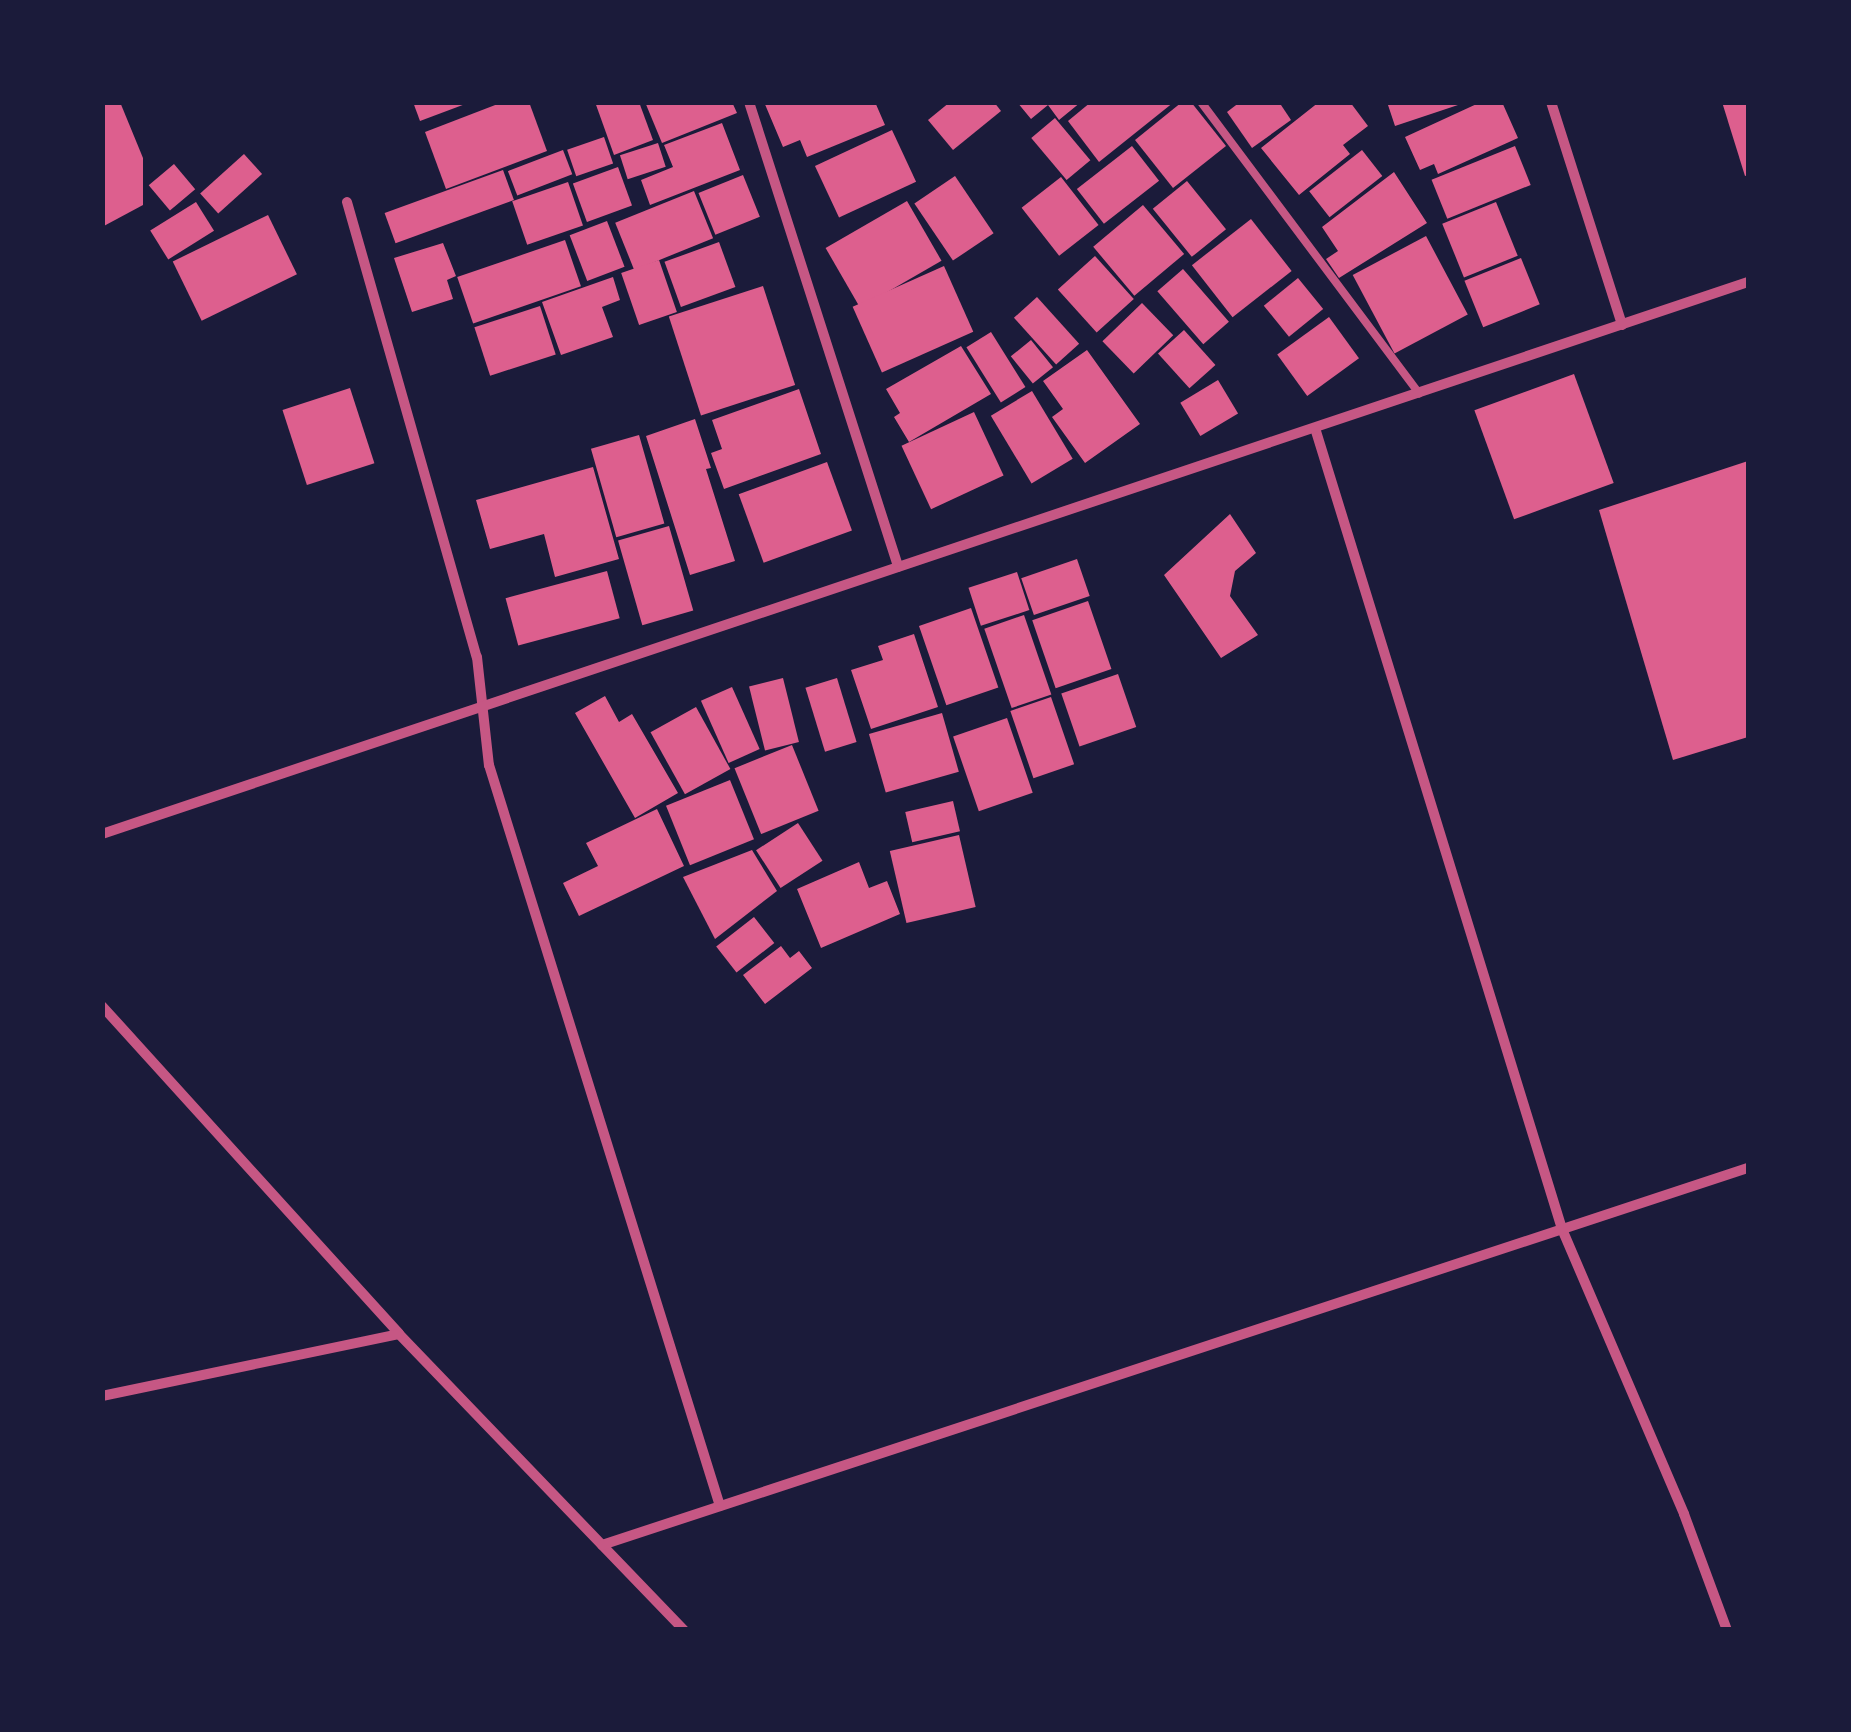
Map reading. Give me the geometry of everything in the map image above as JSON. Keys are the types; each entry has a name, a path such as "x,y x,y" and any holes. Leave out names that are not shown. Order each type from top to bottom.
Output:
{"street":[{"path":"749,102 898,567"},
{"path":"1551,102 1622,325"},
{"path":"347,202 477,657 489,765 720,1506"},
{"path":"102,834 1748,282"},
{"path":"1314,428 1562,1229 1684,1514 1727,1630"},
{"path":"102,1006 398,1334 684,1630"},
{"path":"602,1545 1748,1168"},
{"path":"102,1396 398,1334"}],"lane":[{"path":"1201,102 1419,393"}],"building":[{"path":"102,102 120,102 143,158 143,205 102,227"},
{"path":"413,102 468,102 468,103 420,121"},
{"path":"503,102 529,102 547,151 446,189 425,132"},
{"path":"595,102 639,102 653,140 614,155"},
{"path":"645,102 732,102 737,113 662,143"},
{"path":"764,102 875,102 885,125 807,157 800,140 783,147"},
{"path":"950,102 994,102 1001,111 953,150 928,120"},
{"path":"1017,102 1081,102 1059,120 1048,105 1031,119"},
{"path":"1091,102 1174,102 1099,162 1068,121"},
{"path":"1182,102 1191,102 1226,146 1173,188 1135,140"},
{"path":"1240,102 1279,102 1291,120 1252,148 1227,112"},
{"path":"1319,102 1350,102 1368,126 1343,145 1350,154 1299,195 1261,148"},
{"path":"1387,102 1464,102 1464,103 1395,126"},
{"path":"1481,102 1502,102 1518,138 1438,174 1434,164 1420,170 1405,137"},
{"path":"1722,102 1748,102 1745,176"},
{"path":"1055,118 1090,160 1067,180 1031,138"},
{"path":"722,123 740,170 650,205 641,180 673,167 664,145"},
{"path":"892,130 916,182 839,218 815,166"},
{"path":"604,137 613,163 576,176 567,150"},
{"path":"658,143 666,167 628,179 620,155"},
{"path":"1132,146 1159,181 1104,224 1077,189"},
{"path":"1515,146 1531,185 1447,219 1432,180"},
{"path":"563,150 572,174 517,195 508,171"},
{"path":"1362,150 1382,176 1330,217 1309,191"},
{"path":"244,154 262,174 218,214 200,193"},
{"path":"174,164 195,189 170,210 149,185"},
{"path":"618,167 632,206 587,222 573,183"},
{"path":"503,170 514,200 396,243 385,213"},
{"path":"1394,172 1427,223 1339,278 1326,259 1338,251 1322,227"},
{"path":"743,175 760,217 715,235 698,193"},
{"path":"955,176 994,233 953,261 914,203"},
{"path":"1061,177 1099,225 1059,256 1022,208"},
{"path":"1187,181 1226,229 1192,257 1153,209"},
{"path":"568,182 583,225 527,245 512,201"},
{"path":"694,191 713,238 634,270 615,223"},
{"path":"907,201 942,261 860,308 826,248"},
{"path":"196,202 214,231 168,259 150,231"},
{"path":"1496,202 1518,256 1464,278 1442,224"},
{"path":"1143,205 1184,254 1134,296 1093,247"},
{"path":"268,215 297,274 202,321 173,261"},
{"path":"1251,219 1292,271 1233,317 1192,265"},
{"path":"607,221 625,267 587,281 570,235"},
{"path":"1426,236 1468,315 1394,354 1353,275"},
{"path":"565,240 581,286 473,323 457,277"},
{"path":"719,242 735,287 681,307 664,262"},
{"path":"443,243 456,276 447,280 453,299 412,312 394,258"},
{"path":"1095,256 1134,299 1097,333 1058,289"},
{"path":"1521,258 1540,304 1483,327 1464,281"},
{"path":"659,260 677,312 639,325 621,273"},
{"path":"944,266 973,332 882,372 853,307"},
{"path":"1183,269 1229,322 1203,344 1157,291"},
{"path":"613,277 620,300 602,307 613,337 561,355 542,302"},
{"path":"1298,278 1323,309 1289,337 1264,306"},
{"path":"763,286 795,385 701,416 669,317"},
{"path":"1037,297 1079,344 1056,365 1014,318"},
{"path":"1142,303 1173,335 1134,374 1102,341"},
{"path":"540,306 556,355 490,376 474,327"},
{"path":"1329,317 1359,358 1307,396 1277,355"},
{"path":"1184,330 1215,365 1189,388 1158,353"},
{"path":"991,332 1025,387 1001,402 966,347"},
{"path":"1031,340 1053,367 1033,384 1011,356"},
{"path":"961,346 991,394 909,442 894,417 900,413 886,389"},
{"path":"1087,350 1140,424 1085,463 1052,417 1063,409 1043,381"},
{"path":"1574,374 1614,483 1514,519 1474,410"},
{"path":"1218,380 1238,413 1200,436 1180,403"},
{"path":"350,388 374,463 307,485 282,410"},
{"path":"799,389 821,454 724,489 711,453 722,449 712,420"},
{"path":"1032,391 1073,459 1032,483 991,416"},
{"path":"974,412 1004,475 931,509 901,446"},
{"path":"695,419 735,561 690,575 646,436"},
{"path":"639,435 664,523 616,537 591,449"},
{"path":"1748,461 1748,737 1673,760 1599,510"},
{"path":"827,462 852,531 764,563 739,494"},
{"path":"593,467 619,559 555,577 544,534 490,549 476,500"},
{"path":"1230,514 1256,553 1235,571 1230,596 1258,635 1221,658 1164,575"},
{"path":"669,526 693,611 642,625 618,541"},
{"path":"1077,559 1090,596 1034,615 1021,578"},
{"path":"607,571 620,618 518,646 506,598"},
{"path":"1017,572 1029,610 981,626 968,588"},
{"path":"1088,601 1111,669 1056,688 1032,620"},
{"path":"971,608 998,687 946,705 919,626"},
{"path":"1024,615 1051,694 1012,708 984,629"},
{"path":"914,634 938,707 871,729 851,670 883,660 878,646"},
{"path":"1118,674 1136,727 1080,746 1061,694"},
{"path":"783,678 799,742 765,751 749,686"},
{"path":"837,678 857,742 825,752 805,688"},
{"path":"732,687 760,749 729,763 701,701"},
{"path":"605,696 619,722 632,714 678,793 635,818 575,713"},
{"path":"1051,697 1074,764 1033,778 1010,711"},
{"path":"696,707 730,769 685,794 651,732"},
{"path":"942,713 959,772 886,793 869,734"},
{"path":"1007,718 1033,793 979,811 953,737"},
{"path":"792,745 819,811 761,834 735,768"},
{"path":"730,780 754,839 690,865 666,806"},
{"path":"953,801 960,831 912,842 905,812"},
{"path":"657,809 684,866 579,916 563,883 598,866 586,843"},
{"path":"798,823 823,861 781,888 756,850"},
{"path":"959,835 976,907 906,923 890,851"},
{"path":"752,850 777,891 715,939 683,877"},
{"path":"859,862 869,888 887,881 900,914 821,948 797,889"},
{"path":"754,917 774,943 736,973 716,947"},
{"path":"781,946 790,958 799,951 812,968 765,1004 743,975"}]}
